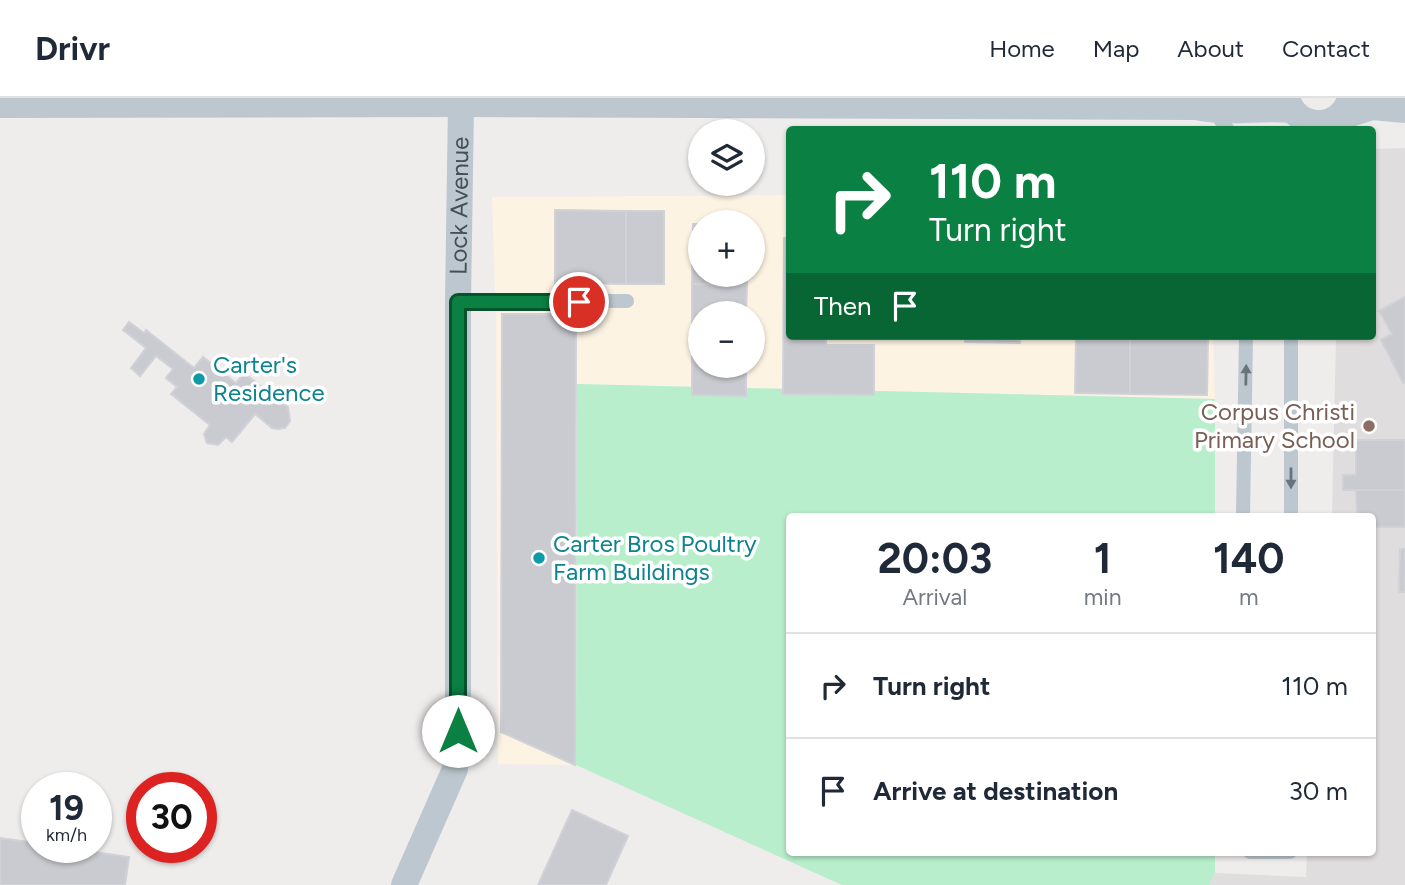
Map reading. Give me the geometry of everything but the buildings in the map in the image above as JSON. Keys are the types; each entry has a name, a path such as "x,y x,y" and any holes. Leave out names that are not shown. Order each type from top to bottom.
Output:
{"street":[{"path":"0,105 461,104 1217,111 1268,108 1291,113 1316,124 1372,107 1405,110"},
{"name":"Lock Avenue","path":"404,885 455,769 457,744 461,104"}],"lane":[{"path":"458,302 627,302"},
{"path":"1243,513 1246,340"},
{"path":"1291,340 1291,513"}],"shaded area":[{"name":"Corpus Christi Primary School","path":"1405,148 1405,885 1209,885 1215,873 1306,877 1307,856 1376,856 1376,513 1332,513 1336,340 1376,340 1376,149"},
{"path":"786,195 786,340 1213,340 1215,399 577,384 575,765 498,764 496,320 492,197"}],"green space":[{"path":"577,384 1215,399 1215,513 786,513 786,856 1215,856 1215,873 1209,885 842,885 576,765"}],"place":[{"name":"Carter's Residence","path":"199,379"},
{"name":"Corpus Christi Primary School","path":"1369,426"},
{"name":"Carter Bros Poultry Farm Buildings","path":"539,558"}],"route":[{"path":"458,731 458,302 579,302"}]}
